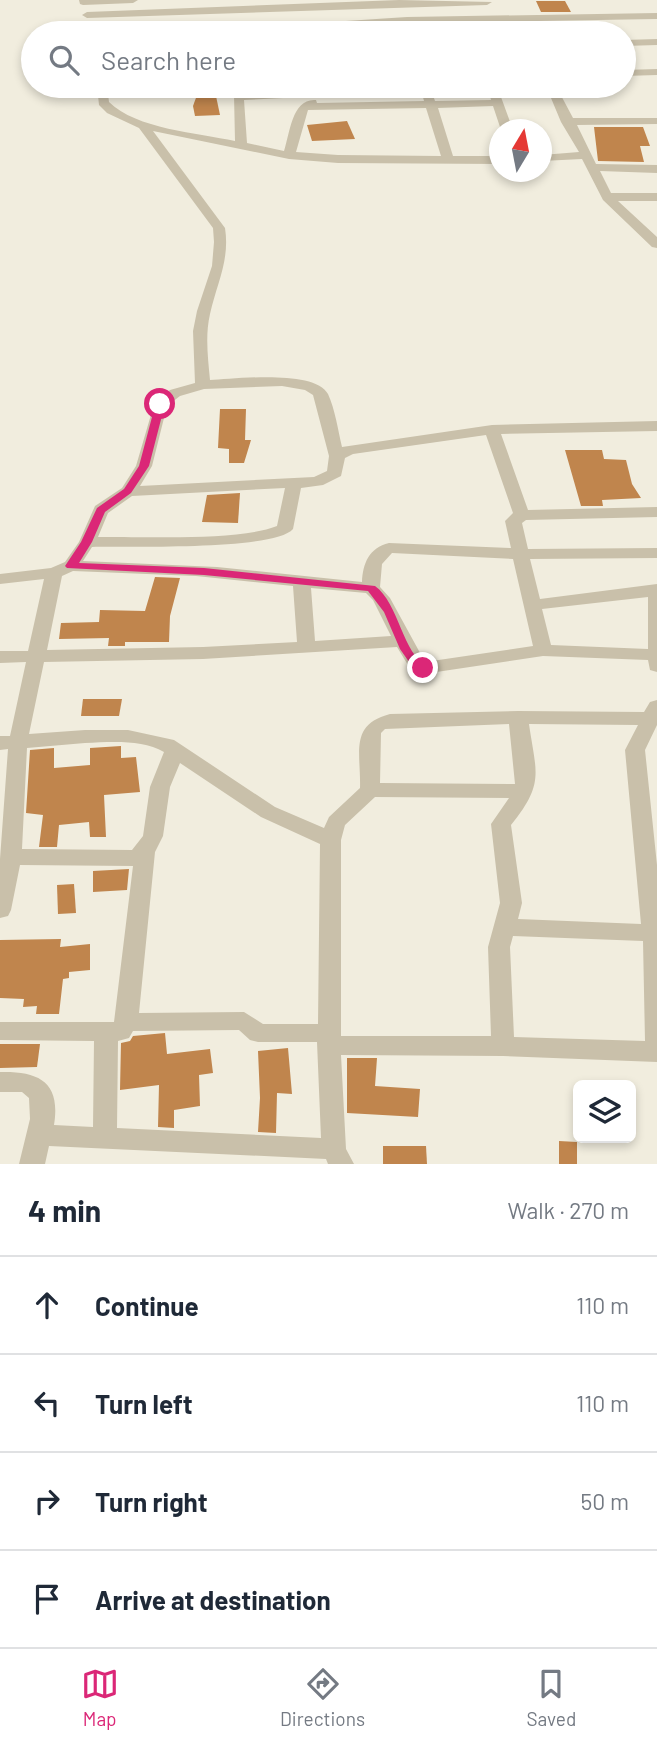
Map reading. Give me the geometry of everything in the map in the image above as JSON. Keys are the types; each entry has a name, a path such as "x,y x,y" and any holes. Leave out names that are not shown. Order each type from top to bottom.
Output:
{"street":[{"path":"133,0 83,1 87,20 328,4 489,1"},
{"path":"236,0 243,10"},
{"path":"478,20 489,1"},
{"path":"328,4 333,21"},
{"path":"218,11 220,21"},
{"path":"389,21 589,21 657,16"},
{"path":"636,42 657,42"},
{"path":"643,42 657,66"},
{"path":"636,73 657,72"},
{"path":"103,98 103,103 111,111 143,125 289,155 489,160"},
{"path":"237,98 241,146"},
{"path":"289,155 303,107 314,98"},
{"path":"430,98 449,161"},
{"path":"495,98 503,119"},
{"path":"556,98 607,197 656,243"},
{"path":"303,107 496,103"},
{"path":"567,122 657,121"},
{"path":"143,125 219,228 223,245 221,265 201,324 203,385"},
{"path":"552,159 657,169"},
{"path":"607,197 657,197"},
{"path":"0,910 11,856 9,743 62,570 87,542 101,510 128,491 144,466 160,404 175,393 203,385 298,383 313,387 320,393 337,456 334,473 328,478 317,482 128,491"},
{"path":"337,456 349,450 382,444 492,430 655,431"},
{"path":"492,430 522,515"},
{"path":"87,542 248,537 281,533 285,529 294,483"},
{"path":"543,650 530,605 513,521 522,515 657,512"},
{"path":"530,605 657,590 657,659 543,650 423,668 418,666 385,605 371,588 371,563 374,557 389,548 520,554 657,552"},
{"path":"0,579 62,570 204,571 371,588"},
{"path":"302,582 306,645"},
{"path":"0,657 203,653 306,645 403,642"},
{"path":"370,790 371,732 379,724 390,720 655,714"},
{"path":"0,1031 244,1021 258,1033 329,1039 657,1051 655,939 635,750 655,714"},
{"path":"503,1046 499,947 512,903 501,824 517,804 527,780 518,717"},
{"path":"9,743 95,737 153,739 175,750 268,812 331,840"},
{"path":"105,1138 117,1027 145,853 156,825 160,788 175,750"},
{"path":"38,1135 337,1156 329,1039 331,840 335,822 370,790 523,791"},
{"path":"11,856 136,858 145,853"},
{"path":"503,927 655,939"},
{"path":"0,1082 28,1083 40,1091 45,1107 32,1164"}],"building":[{"path":"536,1 565,1 571,12 541,12"},
{"path":"196,98 216,98 220,115 195,116 193,106"},
{"path":"347,121 355,139 312,141 307,125"},
{"path":"594,127 643,127 650,146 640,146 644,162 598,161"},
{"path":"220,409 246,409 245,440 251,440 244,463 229,463 229,449 218,448"},
{"path":"565,450 602,450 604,459 626,460 632,484 641,498 602,500 603,506 581,506"},
{"path":"240,493 238,523 202,522 207,495"},
{"path":"155,577 180,578 170,616 169,642 125,642 125,646 108,646 109,638 59,639 61,623 99,622 100,610 145,611"},
{"path":"83,699 122,699 119,716 81,716"},
{"path":"121,746 121,758 136,757 140,792 104,795 106,837 90,837 89,822 59,825 57,847 39,847 43,815 26,813 30,750 54,748 54,768 90,765 90,748"},
{"path":"129,869 127,890 93,892 93,871"},
{"path":"74,884 76,913 58,914 57,885"},
{"path":"61,939 60,947 90,944 90,970 69,972 69,978 63,979 59,1014 36,1014 37,1006 23,1007 24,999 0,998 0,940"},
{"path":"165,1033 167,1054 210,1049 213,1073 199,1075 200,1106 174,1110 174,1128 158,1127 159,1085 120,1090 121,1043 130,1041 133,1036"},
{"path":"0,1044 40,1044 37,1067 0,1068"},
{"path":"288,1048 292,1094 277,1093 276,1133 258,1132 258,1051"},
{"path":"347,1058 377,1058 375,1086 420,1089 418,1117 347,1113"},
{"path":"559,1141 577,1143 577,1164 559,1164"},
{"path":"383,1146 426,1146 427,1164 383,1164"}],"route":[{"path":"160,404 144,466 128,491 101,510 87,542 71,566 204,571 371,588 378,593 390,612 406,649 418,666 423,668"}]}
